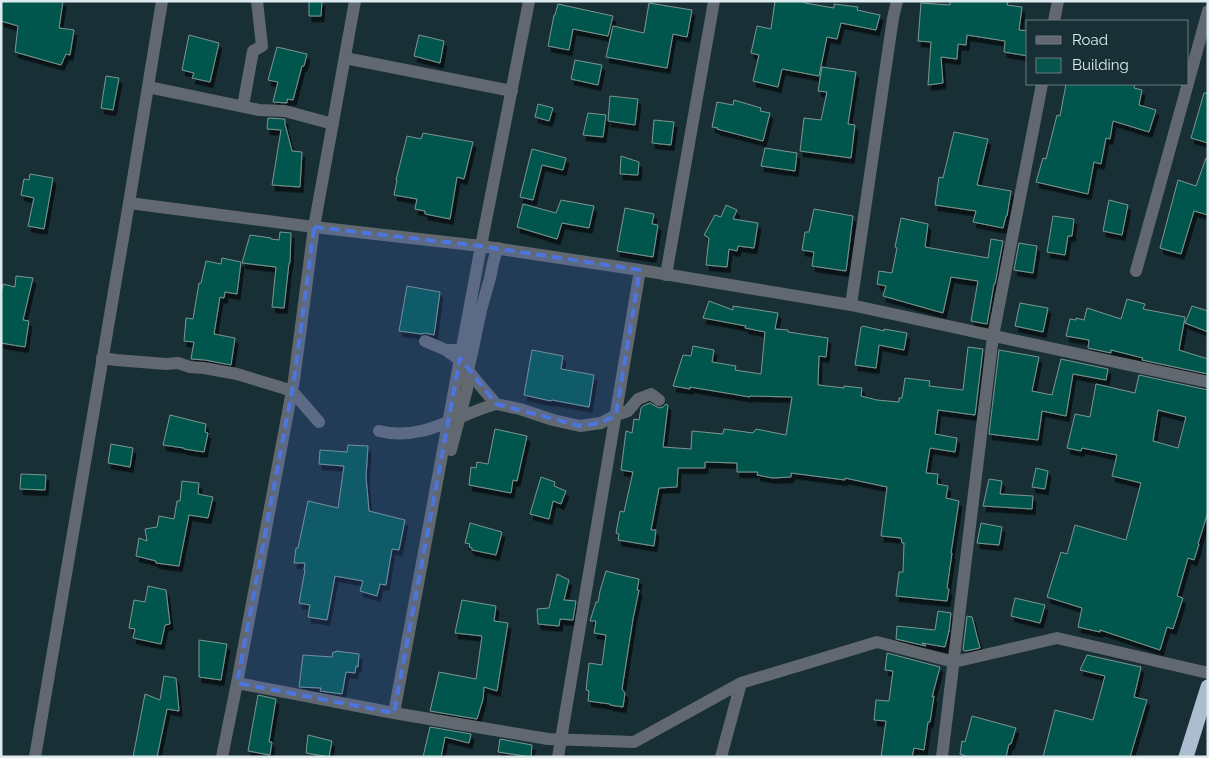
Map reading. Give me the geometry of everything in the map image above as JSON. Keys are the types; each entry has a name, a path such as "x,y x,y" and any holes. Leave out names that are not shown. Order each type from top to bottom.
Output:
{"highway":[{"path":"1186,757 1208,687"}],"street":[{"path":"35,757 162,1"},
{"path":"243,106 253,51 262,46 257,1"},
{"path":"222,757 292,391 314,227 355,1"},
{"path":"394,713 448,422 464,354 481,246 529,1"},
{"path":"666,275 714,1"},
{"path":"851,305 897,1"},
{"path":"1054,20 1058,1"},
{"path":"1189,80 1208,11"},
{"path":"345,58 512,91"},
{"path":"942,757 993,336 1042,85"},
{"path":"1136,271 1188,85"},
{"path":"148,87 259,110 285,112 332,124"},
{"path":"129,203 498,248 851,305 1208,382"},
{"path":"449,462 466,389 468,370 464,354 481,310 498,248"},
{"path":"558,757 640,270"},
{"path":"425,341 446,350 464,354"},
{"path":"102,358 166,364 178,363 190,367 237,374 292,391 319,422"},
{"path":"468,370 496,404"},
{"path":"379,431 391,434 435,428 481,408 496,404 580,426 601,423 628,411 638,399 651,394 659,400"},
{"path":"601,423 613,432"},
{"path":"237,684 548,739 634,742 741,683 877,642 954,662 1057,638 1208,673"},
{"path":"721,757 741,683"}],"highlighted area":[{"path":"314,227 481,246 640,270 616,415 601,423 580,426 496,404 460,358 394,713 237,683 294,380"}],"building":[{"path":"1,1 63,1 59,28 74,30 70,55 66,54 61,65 15,52 18,26 1,21"},
{"path":"309,1 322,1 321,16 309,16"},
{"path":"775,1 798,1 834,8 834,4 858,7 857,10 880,15 876,30 841,23 837,39 827,37 819,76 782,69 778,87 753,81 759,55 751,53 757,26 771,29"},
{"path":"950,1 1008,1 1007,5 1022,7 1019,30 1026,31 1026,56 1004,52 1005,41 967,35 966,45 958,44 957,59 941,57 943,83 928,85 931,42 918,41 921,3 950,5"},
{"path":"649,3 692,10 687,37 673,34 667,68 606,57 613,26 644,33"},
{"path":"558,4 613,16 608,36 573,29 569,50 548,46"},
{"path":"189,35 219,43 210,82 192,78 194,73 182,70"},
{"path":"419,35 444,41 440,63 414,56"},
{"path":"277,47 307,54 293,100 287,99 287,103 273,102 278,82 268,80"},
{"path":"575,60 602,65 598,85 571,79"},
{"path":"822,67 856,72 848,124 855,125 851,158 800,151 804,118 821,120 827,92 818,91"},
{"path":"106,76 119,78 113,110 101,108"},
{"path":"1066,85 1135,85 1134,88 1142,90 1139,105 1156,110 1149,132 1113,121 1110,139 1106,138 1101,164 1094,162 1088,194 1036,182 1043,158 1046,159 1057,115 1060,116"},
{"path":"1204,93 1208,93 1208,143 1191,138"},
{"path":"610,96 638,99 635,125 608,121"},
{"path":"734,100 761,108 760,111 770,113 763,141 712,127 717,102 733,105"},
{"path":"538,104 553,108 549,121 535,117"},
{"path":"588,113 606,115 603,137 583,135"},
{"path":"268,118 285,119 292,151 302,152 300,187 272,185 281,130 267,129"},
{"path":"654,120 674,122 671,145 652,143"},
{"path":"954,132 988,139 977,185 1011,191 1003,228 973,222 976,211 935,205 939,177 943,178"},
{"path":"423,133 473,142 464,179 457,177 450,219 425,214 425,211 415,209 417,199 394,195 407,136 421,139"},
{"path":"765,148 797,153 795,171 761,166"},
{"path":"532,149 566,158 563,170 542,165 533,200 520,197"},
{"path":"621,156 639,162 638,175 620,174"},
{"path":"1206,158 1208,158 1208,215 1194,211 1181,254 1160,248 1178,180 1196,186"},
{"path":"30,174 53,178 44,229 28,226 34,198 21,195 24,179 29,180"},
{"path":"561,200 594,206 589,228 562,223 557,239 517,227 523,204 556,213"},
{"path":"1109,200 1128,205 1122,235 1103,231"},
{"path":"726,205 737,210 733,219 758,223 754,248 738,246 737,251 729,249 727,267 706,265 709,238 704,235 715,215 721,217"},
{"path":"625,208 654,214 652,224 658,225 653,257 617,251"},
{"path":"814,209 853,216 846,271 812,266 814,252 802,250 805,232 809,232"},
{"path":"1053,216 1074,219 1072,236 1068,236 1065,255 1047,252"},
{"path":"901,218 928,224 925,247 988,258 991,239 1003,241 987,324 971,321 978,281 951,277 943,313 883,296 886,286 877,284 879,271 892,273"},
{"path":"280,232 291,233 290,263 284,308 272,307 276,267 242,263 250,235 279,240"},
{"path":"1019,243 1037,246 1033,273 1014,270"},
{"path":"222,258 241,262 237,294 225,292 224,298 220,297 214,334 235,338 231,365 191,359 194,342 184,341 186,318 193,319 199,283 201,283 206,261 221,264"},
{"path":"16,276 33,278 23,320 29,321 25,347 1,343 1,295 3,284 15,287"},
{"path":"407,286 440,292 434,335 399,331"},
{"path":"1127,299 1145,304 1143,309 1185,317 1179,350 1208,359 1208,374 1142,360 1143,358 1111,350 1111,353 1088,348 1089,340 1066,336 1070,319 1084,320 1087,308 1121,319"},
{"path":"709,301 733,310 733,306 778,313 775,329 828,338 826,357 819,356 818,385 862,388 861,396 877,400 899,402 899,398 902,398 905,378 930,381 929,386 963,390 968,347 983,349 975,415 938,410 935,434 957,438 955,452 930,448 926,473 938,474 937,484 948,486 946,498 959,501 951,553 947,601 896,596 899,572 903,572 904,543 902,543 901,538 881,536 887,487 845,478 845,480 791,473 791,477 773,478 757,475 758,472 737,472 737,463 705,462 705,468 678,468 677,487 659,488 651,530 656,530 654,546 618,540 619,534 616,533 620,511 624,512 633,472 621,470 626,431 632,433 634,419 639,420 643,406 650,403 659,408 666,404 668,405 663,447 691,449 692,431 723,434 724,429 753,433 756,429 786,435 792,397 750,397 673,386 683,355 691,356 693,346 714,350 712,362 736,366 735,370 761,374 765,332 745,328 746,326 703,318"},
{"path":"1020,303 1048,308 1043,332 1015,326"},
{"path":"1192,306 1208,311 1208,332 1185,323"},
{"path":"861,327 884,331 884,329 907,333 904,350 879,345 876,368 855,365"},
{"path":"532,350 563,356 561,369 594,375 589,407 524,395"},
{"path":"999,350 1039,357 1032,391 1052,395 1061,359 1108,369 1106,380 1073,374 1066,416 1042,411 1038,440 989,434"},
{"path":"1139,375 1208,390 1208,512 1194,560 1188,558 1177,596 1183,598 1173,629 1167,627 1160,650 1100,630 1100,632 1078,627 1082,608 1047,597 1061,552 1067,554 1075,525 1126,540 1141,483 1112,476 1117,455 1082,448 1081,451 1067,448 1075,414 1090,417 1096,384 1135,393","holes":["1158,410 1186,417 1178,448 1153,441"]},
{"path":"170,415 206,424 205,432 208,433 204,452 163,445"},
{"path":"495,429 527,436 517,481 513,480 511,493 469,485 471,467 476,468 477,462 488,464"},
{"path":"111,444 133,448 130,467 108,463"},
{"path":"348,445 368,446 366,477 369,511 405,520 399,550 392,549 386,585 380,584 377,596 360,591 363,581 335,576 327,620 308,617 310,605 299,603 305,563 294,563 296,548 298,548 308,501 338,508 344,466 319,464 320,450 347,452"},
{"path":"1036,468 1048,471 1045,489 1032,487"},
{"path":"21,474 46,475 45,490 20,489"},
{"path":"541,477 555,482 554,486 566,491 561,504 553,501 549,519 530,514"},
{"path":"989,479 1002,481 1000,494 1033,496 1032,509 983,506"},
{"path":"182,481 199,483 198,494 213,497 208,518 189,515 179,566 156,563 156,561 136,556 139,538 147,541 145,529 157,527 159,516 174,519 177,501 180,501"},
{"path":"470,523 502,532 496,555 472,550 469,547 470,544 465,543"},
{"path":"981,523 1002,527 999,545 977,543"},
{"path":"606,571 639,579 637,590 639,590 622,689 625,693 623,707 588,701 589,691 586,690 589,663 602,665 606,635 594,633 596,621 590,621 596,602 598,602"},
{"path":"557,574 569,580 564,600 576,601 573,620 560,619 559,626 538,624 537,609 549,608"},
{"path":"148,586 166,590 170,624 165,625 161,644 133,638 135,629 129,628 134,600 145,602"},
{"path":"1015,598 1045,605 1040,623 1011,616"},
{"path":"462,600 496,606 494,621 508,623 497,691 484,687 483,699 477,719 430,711 439,672 476,679 482,636 455,633"},
{"path":"938,611 951,613 945,647 922,643 926,646 896,639 897,626 935,630"},
{"path":"967,616 972,617 980,648 966,651 963,650"},
{"path":"199,640 227,644 221,680 199,677"},
{"path":"333,652 359,654 358,667 356,666 355,673 346,672 342,694 320,691 321,688 299,687 303,655 332,657"},
{"path":"887,653 940,667 932,697 934,696 924,750 914,748 912,757 881,757 886,721 874,720 876,700 889,701 893,671 885,670"},
{"path":"1087,655 1141,667 1134,697 1147,700 1130,757 1043,757 1055,710 1093,720 1105,676 1080,670"},
{"path":"164,676 176,678 179,711 167,709 157,757 133,757 145,694 160,700"},
{"path":"258,695 276,699 269,742 272,742 270,755 248,751"},
{"path":"972,716 1016,728 1006,757 969,757 960,754 962,741 965,742"},
{"path":"430,727 471,734 469,743 445,737 441,757 423,757"},
{"path":"308,735 332,741 329,757 306,753"},
{"path":"500,739 532,745 531,757 498,752"}]}
